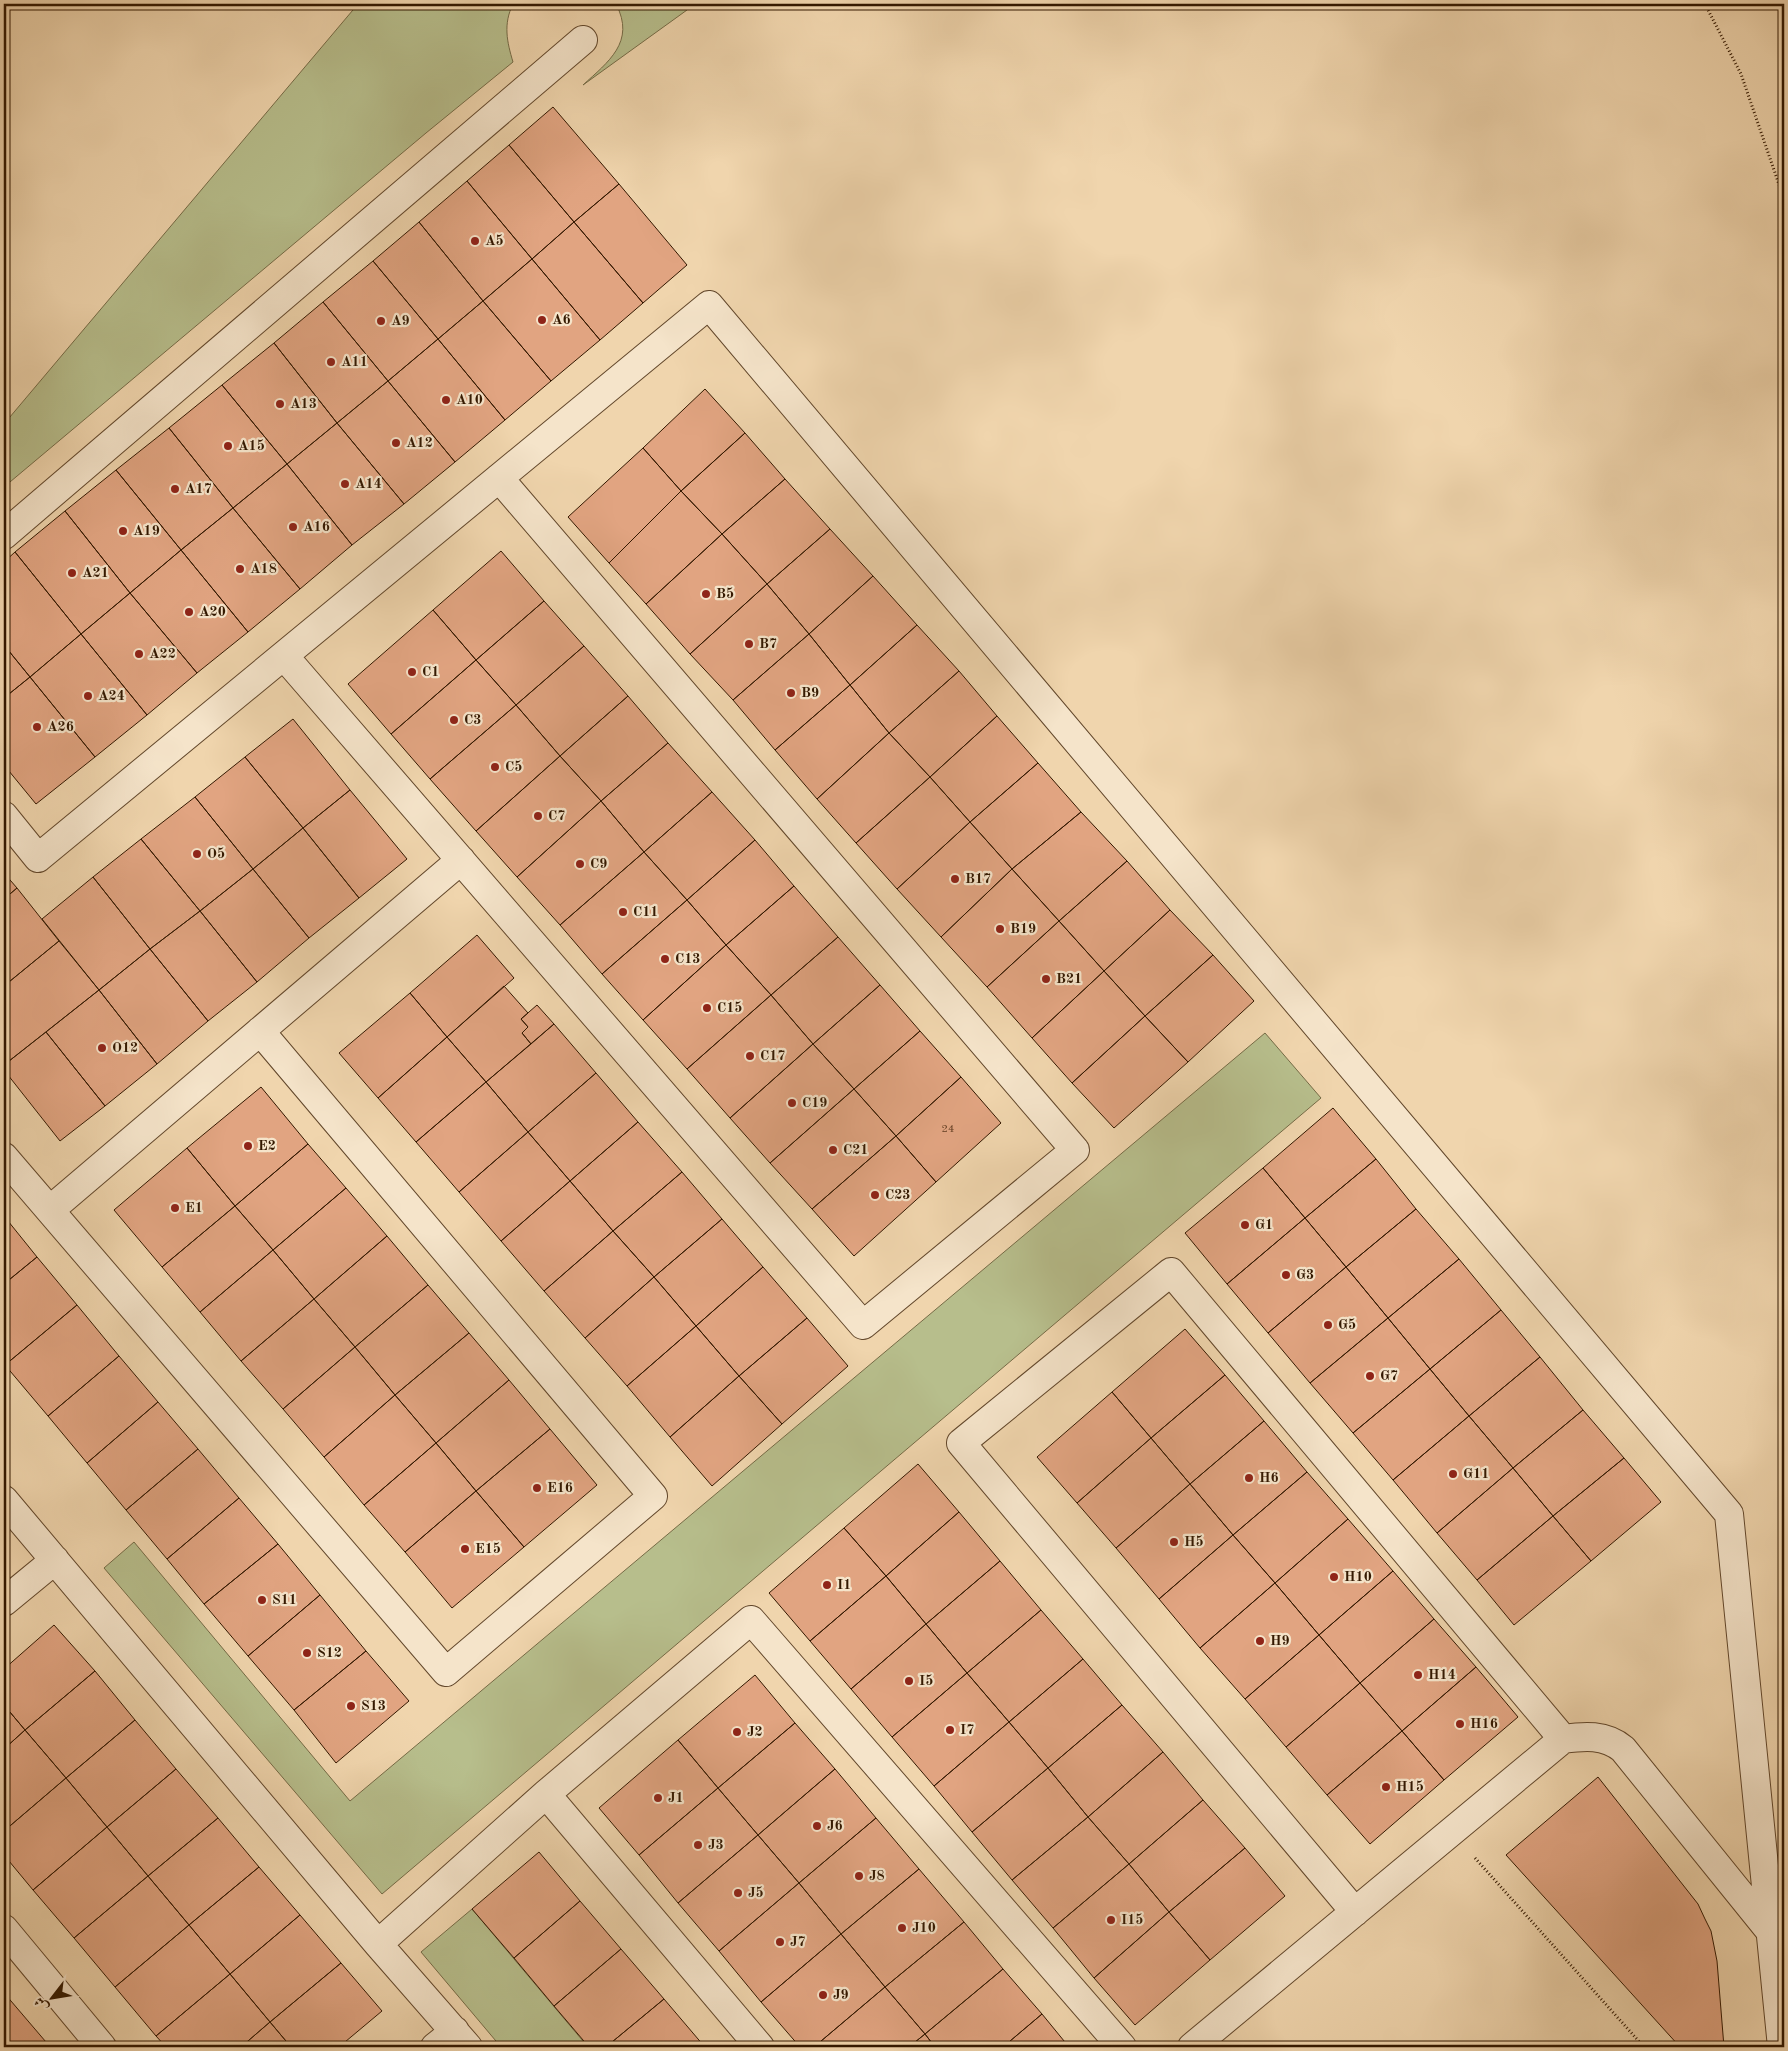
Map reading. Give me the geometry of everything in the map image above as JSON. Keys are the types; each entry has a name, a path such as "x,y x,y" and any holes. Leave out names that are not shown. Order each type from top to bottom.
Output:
{"street":[{"path":"4,535 584,40"},
{"path":"4,816 38,858 709,305 1729,1514 1782,2047"},
{"path":"284,656 862,1325 1074,1150 499,478"},
{"path":"50,1210 461,860"},
{"path":"4,1157 446,1672 653,1496 260,1031"},
{"path":"1355,1912 961,1443 1171,1272 1562,1739"},
{"path":"4,1500 378,1944 453,2042"},
{"path":"4,1602 55,1560"},
{"path":"378,1944 546,1794 751,1620 1122,2047"},
{"path":"1192,2047 1562,1739 1605,1738 1623,1749 1770,1931"},
{"path":"546,1794 760,2047"},
{"path":"4,1929 102,2047"}],"path":[{"path":"1705,4 1741,74 1784,199"},
{"path":"1452,1832 1644,2047"}],"green space":[{"path":"358,4 513,4 508,19 507,33 513,62 4,487 4,424"},
{"path":"616,4 685,4 687,10 583,85 610,59 621,40 623,29"},
{"path":"1265,1033 1321,1098 382,1894 104,1568 134,1542 350,1801"},
{"path":"472,1909 588,2047 501,2047 421,1952"}],"building":[{"path":"553,107 619,184 574,222 509,145"},
{"path":"509,145 574,222 532,259 467,181"},
{"name":"A5","path":"467,181 532,259 483,301 419,222"},
{"path":"619,184 687,265 643,303 574,222"},
{"path":"419,222 483,301 438,339 373,261"},
{"path":"574,222 643,303 600,340 532,259"},
{"name":"A6","path":"532,259 600,340 551,381 483,301"},
{"name":"A9","path":"373,261 438,339 388,381 323,302"},
{"path":"483,301 551,381 505,420 438,339"},
{"name":"A11","path":"323,302 388,381 337,423 274,343"},
{"name":"A10","path":"438,339 505,420 455,462 388,381"},
{"name":"A13","path":"274,343 337,423 287,464 222,385"},
{"name":"A12","path":"388,381 455,462 404,504 337,423"},
{"name":"A15","path":"222,385 287,464 233,508 169,428"},
{"path":"705,389 745,433 681,491 643,448"},
{"name":"A14","path":"337,423 404,504 352,545 287,464"},
{"name":"A17","path":"169,428 233,508 181,550 116,470"},
{"path":"745,433 785,479 722,534 681,491"},
{"path":"643,448 681,491 609,563 568,517"},
{"name":"A16","path":"287,464 352,545 300,589 233,508"},
{"name":"A19","path":"116,470 181,550 130,593 65,511"},
{"path":"785,479 830,529 767,584 722,534"},
{"path":"681,491 722,534 646,604 609,563"},
{"name":"A18","path":"233,508 300,589 248,632 181,550"},
{"name":"A21","path":"65,511 130,593 81,634 15,552"},
{"path":"830,529 873,576 809,634 767,584"},
{"name":"B5","path":"722,534 767,584 690,654 646,604"},
{"name":"A20","path":"181,550 248,632 197,673 130,593"},
{"path":"501,551 544,601 476,660 433,610"},
{"path":"15,552 81,634 30,677 4,645 4,562"},
{"path":"873,576 917,625 850,685 809,634"},
{"name":"B7","path":"767,584 809,634 733,700 690,654"},
{"name":"A22","path":"130,593 197,673 147,715 81,634"},
{"path":"544,601 584,646 516,705 476,660"},
{"name":"C1","path":"433,610 476,660 391,734 348,684"},
{"path":"917,625 959,671 889,733 850,685"},
{"name":"A24","path":"81,634 147,715 95,757 30,677"},
{"name":"B9","path":"809,634 850,685 775,750 733,700"},
{"path":"4,645 30,677 4,698"},
{"path":"584,646 628,696 560,756 516,705"},
{"name":"C3","path":"476,660 516,705 430,779 391,734"},
{"path":"959,671 997,716 930,777 889,733"},
{"name":"A26","path":"30,677 95,757 36,804 4,765 4,698"},
{"path":"850,685 889,733 817,799 775,750"},
{"path":"628,696 668,743 601,801 560,756"},
{"name":"C5","path":"516,705 560,756 476,831 430,779"},
{"path":"997,716 1038,763 970,822 930,777"},
{"path":"293,719 350,790 303,828 245,757"},
{"path":"889,733 930,777 856,843 817,799"},
{"path":"668,743 712,792 644,852 601,801"},
{"name":"C7","path":"560,756 601,801 517,877 476,831"},
{"path":"245,757 303,828 253,869 195,797"},
{"path":"1038,763 1081,812 1012,869 970,822"},
{"path":"930,777 970,822 897,889 856,843"},
{"path":"350,790 407,859 359,898 303,828"},
{"path":"712,792 755,840 687,900 644,852"},
{"name":"O5","path":"195,797 253,869 200,911 141,839"},
{"name":"C9","path":"601,801 644,852 560,925 517,877"},
{"path":"1081,812 1127,861 1059,921 1012,869"},
{"name":"B17","path":"970,822 1012,869 941,937 897,889"},
{"path":"303,828 359,898 309,938 253,869"},
{"path":"141,839 200,911 150,949 93,877"},
{"path":"755,840 794,886 726,945 687,900"},
{"name":"C11","path":"644,852 687,900 602,974 560,925"},
{"path":"1127,861 1170,910 1104,971 1059,921"},
{"path":"253,869 309,938 257,982 200,911"},
{"name":"B19","path":"1012,869 1059,921 987,987 941,937"},
{"path":"4,873 17,888 4,899"},
{"path":"93,877 150,949 99,990 42,919"},
{"path":"794,886 838,937 771,995 726,945"},
{"path":"17,888 59,941 4,986 4,899"},
{"name":"C13","path":"687,900 726,945 643,1020 602,974"},
{"path":"1170,910 1213,955 1145,1016 1104,971"},
{"path":"200,911 257,982 208,1021 150,949"},
{"name":"B21","path":"1059,921 1104,971 1032,1038 987,987"},
{"path":"477,935 514,978 447,1037 410,993"},
{"path":"838,937 880,985 813,1044 771,995"},
{"path":"59,941 99,990 4,1065 4,986"},
{"name":"C15","path":"726,945 771,995 687,1069 643,1020"},
{"path":"150,949 208,1021 157,1064 99,990"},
{"path":"1213,955 1254,1001 1188,1062 1145,1016"},
{"path":"1104,971 1145,1016 1072,1083 1032,1038"},
{"path":"880,985 920,1031 854,1089 813,1044"},
{"path":"504,986 528,1013 521,1019 528,1027 522,1033 531,1044 486,1082 447,1037"},
{"name":"O12","path":"99,990 157,1064 105,1106 46,1032"},
{"path":"410,993 447,1037 378,1098 339,1053"},
{"name":"C17","path":"771,995 813,1044 730,1118 687,1069"},
{"path":"537,1005 554,1024 531,1044 522,1033 528,1027 521,1019"},
{"path":"1145,1016 1188,1062 1114,1128 1072,1083"},
{"path":"554,1024 596,1073 528,1132 486,1082"},
{"path":"920,1031 961,1077 896,1136 854,1089"},
{"path":"46,1032 105,1106 60,1141 4,1070 4,1065"},
{"path":"447,1037 486,1082 416,1142 378,1098"},
{"name":"C19","path":"813,1044 854,1089 770,1163 730,1118"},
{"path":"596,1073 638,1122 570,1181 528,1132"},
{"path":"961,1077 1001,1123 936,1182 896,1136"},
{"path":"486,1082 528,1132 459,1192 416,1142"},
{"name":"E2","path":"261,1087 308,1144 235,1206 187,1148"},
{"name":"C21","path":"854,1089 896,1136 812,1209 770,1163"},
{"path":"1333,1108 1376,1159 1305,1218 1263,1168"},
{"path":"638,1122 682,1172 613,1231 570,1181"},
{"path":"528,1132 570,1181 501,1241 459,1192"},
{"name":"C23","path":"896,1136 936,1182 854,1256 812,1209"},
{"path":"308,1144 346,1188 273,1250 235,1206"},
{"name":"E1","path":"187,1148 235,1206 162,1267 114,1210"},
{"path":"1376,1159 1416,1209 1346,1267 1305,1218"},
{"name":"G1","path":"1263,1168 1305,1218 1227,1284 1185,1233"},
{"path":"682,1172 722,1219 654,1277 613,1231"},
{"path":"570,1181 613,1231 544,1291 501,1241"},
{"path":"346,1188 387,1236 314,1299 273,1250"},
{"path":"235,1206 273,1250 200,1312 162,1267"},
{"path":"1416,1209 1459,1259 1388,1318 1346,1267"},
{"path":"4,1216 37,1257 4,1284"},
{"name":"G3","path":"1305,1218 1346,1267 1268,1333 1227,1284"},
{"path":"722,1219 763,1267 696,1326 654,1277"},
{"path":"613,1231 654,1277 585,1338 544,1291"},
{"path":"387,1236 428,1285 355,1347 314,1299"},
{"path":"273,1250 314,1299 241,1361 200,1312"},
{"path":"37,1257 77,1305 5,1365 4,1284"},
{"path":"1459,1259 1501,1310 1430,1369 1388,1318"},
{"path":"763,1267 807,1318 739,1376 696,1326"},
{"name":"G5","path":"1346,1267 1388,1318 1310,1383 1268,1333"},
{"path":"654,1277 696,1326 627,1386 585,1338"},
{"path":"428,1285 469,1333 395,1395 355,1347"},
{"path":"314,1299 355,1347 283,1409 241,1361"},
{"path":"77,1305 119,1356 48,1416 5,1365"},
{"path":"1501,1310 1540,1357 1469,1416 1430,1369"},
{"path":"807,1318 848,1366 782,1424 739,1376"},
{"name":"G7","path":"1388,1318 1430,1369 1353,1433 1310,1383"},
{"path":"696,1326 739,1376 670,1437 627,1386"},
{"path":"1185,1329 1225,1375 1151,1438 1112,1392"},
{"path":"469,1333 509,1380 436,1443 395,1395"},
{"path":"355,1347 395,1395 324,1457 283,1409"},
{"path":"119,1356 158,1402 87,1463 48,1416"},
{"path":"1540,1357 1583,1410 1513,1468 1469,1416"},
{"path":"1430,1369 1469,1416 1393,1480 1353,1433"},
{"path":"1225,1375 1264,1421 1190,1484 1151,1438"},
{"path":"739,1376 782,1424 712,1486 670,1437"},
{"path":"509,1380 550,1429 476,1491 436,1443"},
{"path":"1112,1392 1151,1438 1077,1503 1037,1457"},
{"path":"395,1395 436,1443 364,1505 324,1457"},
{"path":"158,1402 198,1449 126,1510 87,1463"},
{"path":"1583,1410 1624,1458 1553,1516 1513,1468"},
{"name":"G11","path":"1469,1416 1513,1468 1437,1533 1393,1480"},
{"name":"H6","path":"1264,1421 1307,1472 1233,1535 1190,1484"},
{"name":"E16","path":"550,1429 597,1485 524,1547 476,1491"},
{"path":"1151,1438 1190,1484 1116,1548 1077,1503"},
{"path":"436,1443 476,1491 405,1552 364,1505"},
{"path":"198,1449 239,1498 167,1559 126,1510"},
{"path":"1624,1458 1661,1502 1591,1561 1553,1516"},
{"path":"918,1464 959,1512 886,1576 844,1528"},
{"path":"1513,1468 1553,1516 1477,1580 1437,1533"},
{"path":"1307,1472 1348,1519 1275,1583 1233,1535"},
{"name":"H5","path":"1190,1484 1233,1535 1159,1599 1116,1548"},
{"name":"E15","path":"476,1491 524,1547 452,1608 405,1552"},
{"path":"239,1498 278,1544 204,1604 167,1559"},
{"path":"959,1512 1000,1561 926,1624 886,1576"},
{"path":"1553,1516 1591,1561 1514,1625 1477,1580"},
{"name":"H10","path":"1348,1519 1393,1571 1319,1635 1275,1583"},
{"name":"I1","path":"844,1528 886,1576 810,1641 769,1593"},
{"path":"1233,1535 1275,1583 1200,1648 1159,1599"},
{"name":"S11","path":"278,1544 320,1595 248,1656 204,1604"},
{"path":"1000,1561 1041,1610 967,1673 926,1624"},
{"path":"1393,1571 1434,1619 1360,1683 1319,1635"},
{"path":"886,1576 926,1624 851,1689 810,1641"},
{"name":"H9","path":"1275,1583 1319,1635 1245,1699 1200,1648"},
{"name":"S12","path":"320,1595 366,1651 294,1710 248,1656"},
{"path":"1041,1610 1083,1659 1009,1722 967,1673"},
{"name":"H14","path":"1434,1619 1476,1667 1402,1731 1360,1683"},
{"name":"I5","path":"926,1624 967,1673 892,1737 851,1689"},
{"path":"54,1625 95,1671 25,1730 4,1705 4,1669"},
{"path":"1319,1635 1360,1683 1286,1747 1245,1699"},
{"name":"S13","path":"366,1651 409,1701 336,1763 294,1710"},
{"path":"1083,1659 1122,1705 1048,1768 1009,1722"},
{"name":"H16","path":"1476,1667 1518,1717 1444,1780 1402,1731"},
{"path":"95,1671 135,1720 66,1778 25,1730"},
{"name":"I7","path":"967,1673 1009,1722 934,1786 892,1737"},
{"name":"J2","path":"755,1675 795,1723 718,1788 678,1740"},
{"path":"1360,1683 1402,1731 1327,1795 1286,1747"},
{"path":"4,1705 25,1730 4,1749"},
{"path":"1122,1705 1163,1752 1088,1817 1048,1768"},
{"path":"135,1720 176,1769 107,1827 66,1778"},
{"path":"1009,1722 1048,1768 972,1832 934,1786"},
{"path":"795,1723 835,1769 758,1835 718,1788"},
{"path":"25,1730 66,1778 4,1831 4,1749"},
{"name":"H15","path":"1402,1731 1444,1780 1370,1844 1327,1795"},
{"name":"J1","path":"678,1740 718,1788 639,1855 599,1808"},
{"path":"1163,1752 1203,1800 1129,1864 1088,1817"},
{"path":"1048,1768 1088,1817 1012,1880 972,1832"},
{"path":"176,1769 218,1818 148,1876 107,1827"},
{"name":"J6","path":"835,1769 876,1818 799,1883 758,1835"},
{"path":"1598,1777 1698,1904 1711,1931 1717,1961 1724,2047 1680,2047 1506,1855"},
{"path":"66,1778 107,1827 33,1890 4,1855 4,1831"},
{"name":"J3","path":"718,1788 758,1835 678,1903 639,1855"},
{"path":"1203,1800 1245,1848 1169,1912 1129,1864"},
{"path":"1088,1817 1129,1864 1053,1928 1012,1880"},
{"path":"218,1818 259,1867 189,1925 148,1876"},
{"name":"J8","path":"876,1818 919,1869 841,1934 799,1883"},
{"path":"107,1827 148,1876 74,1938 33,1890"},
{"name":"J5","path":"758,1835 799,1883 719,1951 678,1903"},
{"path":"1245,1848 1285,1896 1210,1960 1169,1912"},
{"path":"539,1852 580,1901 514,1958 472,1909"},
{"name":"I15","path":"1129,1864 1169,1912 1094,1978 1053,1928"},
{"path":"259,1867 300,1915 230,1974 189,1925"},
{"name":"J10","path":"919,1869 964,1922 885,1987 841,1934"},
{"path":"148,1876 189,1925 115,1987 74,1938"},
{"name":"J7","path":"799,1883 841,1934 761,2002 719,1951"},
{"path":"580,1901 621,1949 554,2006 514,1958"},
{"path":"1169,1912 1210,1960 1135,2025 1094,1978"},
{"path":"300,1915 341,1963 270,2022 230,1974"},
{"path":"964,1922 1003,1969 925,2034 885,1987"},
{"path":"189,1925 230,1974 156,2036 115,1987"},
{"name":"J9","path":"841,1934 885,1987 814,2047 800,2047 761,2002"},
{"path":"621,1949 664,1999 606,2047 589,2047 554,2006"},
{"path":"341,1963 382,2011 339,2047 291,2047 270,2022"},
{"path":"1003,1969 1042,2014 1003,2047 935,2047 925,2034"},
{"path":"230,1974 270,2022 241,2047 166,2047 156,2036"},
{"path":"885,1987 925,2034 909,2047 814,2047"},
{"path":"5,1994 46,2042 40,2047 4,2047"},
{"path":"664,1999 703,2047 606,2047"},
{"path":"1042,2014 1069,2047 1003,2047"},
{"path":"270,2022 291,2047 241,2047"},
{"path":"925,2034 935,2047 909,2047"},
{"path":"46,2042 51,2047 40,2047"}],"place":[{"name":"A5","path":"475,241"},
{"name":"A6","path":"542,320"},
{"name":"A9","path":"381,321"},
{"name":"A11","path":"331,362"},
{"name":"A10","path":"446,400"},
{"name":"A13","path":"280,404"},
{"name":"A12","path":"396,443"},
{"name":"A15","path":"228,446"},
{"name":"A14","path":"345,484"},
{"name":"A17","path":"175,489"},
{"name":"A16","path":"293,527"},
{"name":"A19","path":"123,531"},
{"name":"A18","path":"240,569"},
{"name":"A21","path":"72,573"},
{"name":"B5","path":"706,594"},
{"name":"A20","path":"189,612"},
{"name":"B7","path":"749,644"},
{"name":"A22","path":"139,654"},
{"name":"C1","path":"412,672"},
{"name":"B9","path":"791,693"},
{"name":"A24","path":"88,696"},
{"name":"C3","path":"454,720"},
{"name":"A26","path":"37,727"},
{"name":"C5","path":"495,767"},
{"name":"C7","path":"538,816"},
{"name":"O5","path":"197,854"},
{"name":"C9","path":"580,864"},
{"name":"B17","path":"955,879"},
{"name":"C11","path":"623,912"},
{"name":"B19","path":"1000,929"},
{"name":"C13","path":"665,959"},
{"name":"B21","path":"1046,979"},
{"name":"C15","path":"707,1008"},
{"name":"O12","path":"102,1048"},
{"name":"C17","path":"750,1056"},
{"name":"C19","path":"792,1103"},
{"name":"E2","path":"248,1146"},
{"name":"C21","path":"833,1150"},
{"name":"C23","path":"875,1195"},
{"name":"E1","path":"175,1208"},
{"name":"G1","path":"1245,1225"},
{"name":"G3","path":"1286,1275"},
{"name":"G5","path":"1328,1325"},
{"name":"G7","path":"1370,1376"},
{"name":"G11","path":"1453,1474"},
{"name":"H6","path":"1249,1478"},
{"name":"E16","path":"537,1488"},
{"name":"H5","path":"1174,1542"},
{"name":"E15","path":"465,1549"},
{"name":"H10","path":"1334,1577"},
{"name":"I1","path":"827,1585"},
{"name":"S11","path":"262,1600"},
{"name":"H9","path":"1260,1641"},
{"name":"S12","path":"307,1653"},
{"name":"H14","path":"1418,1675"},
{"name":"I5","path":"909,1681"},
{"name":"S13","path":"351,1706"},
{"name":"H16","path":"1460,1724"},
{"name":"I7","path":"950,1730"},
{"name":"J2","path":"737,1732"},
{"name":"H15","path":"1386,1787"},
{"name":"J1","path":"658,1798"},
{"name":"J6","path":"817,1826"},
{"name":"J3","path":"698,1845"},
{"name":"J8","path":"859,1876"},
{"name":"J5","path":"738,1893"},
{"name":"I15","path":"1111,1920"},
{"name":"J10","path":"902,1928"},
{"name":"J7","path":"780,1942"},
{"name":"J9","path":"823,1995"}]}
